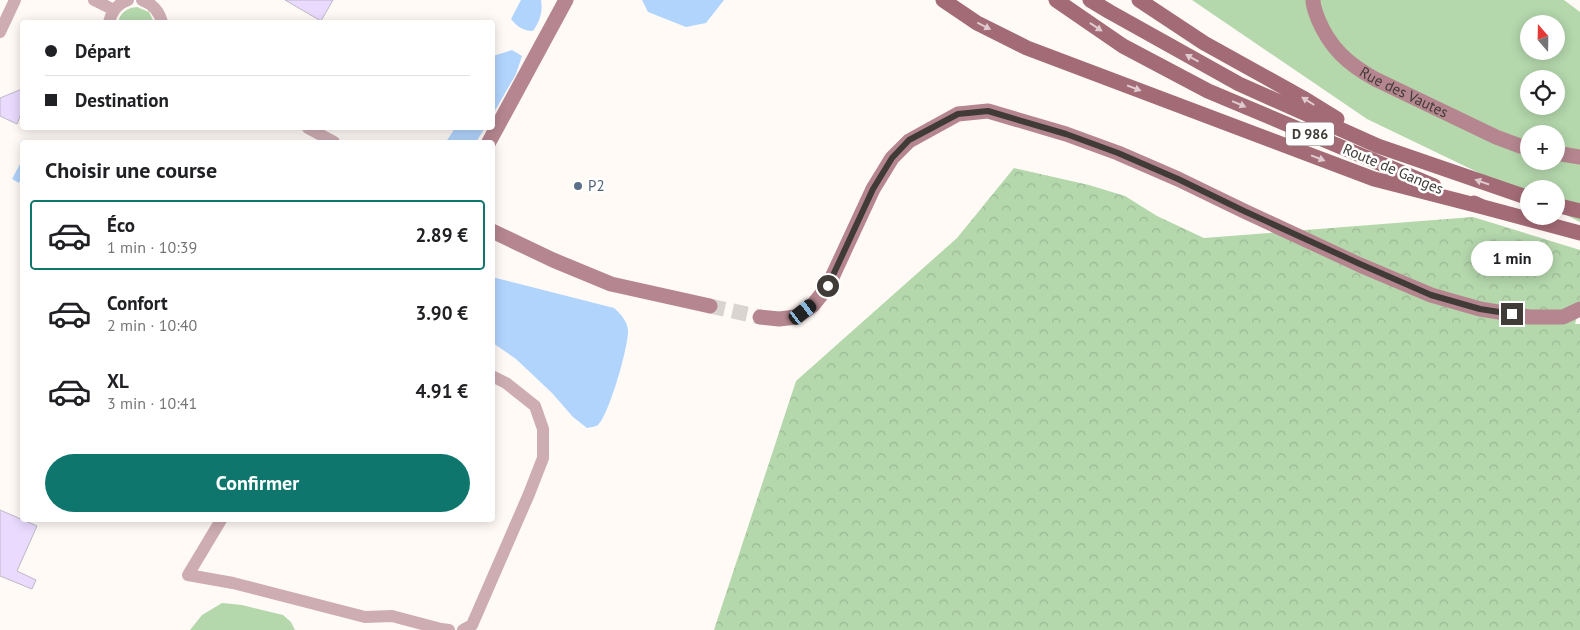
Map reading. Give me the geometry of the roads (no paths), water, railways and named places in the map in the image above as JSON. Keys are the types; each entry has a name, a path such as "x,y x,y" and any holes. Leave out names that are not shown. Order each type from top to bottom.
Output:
{"main road":[{"path":"943,0 977,23 1027,48 1374,179 1483,207"},
{"name":"Route de Ganges","path":"1056,0 1123,46 1208,91 1483,207 1580,233"},
{"name":"Route de Ganges","path":"1090,0 1239,84 1378,146 1520,195"},
{"path":"1139,0 1204,43 1304,98 1378,146"},
{"path":"1565,207 1580,211"}],"street":[{"path":"0,32 15,0"},
{"path":"94,0 111,16 120,4 128,0"},
{"path":"142,0 150,3 157,10 161,20"},
{"path":"490,140 566,0"},
{"name":"Rue des Vautes","path":"1313,0 1313,6 1325,35 1343,57 1358,70 1496,137 1520,146"},
{"path":"760,317 779,319 796,317 813,304 828,286 873,189 892,158 909,140 958,114 988,111 1066,134 1118,153 1431,295 1480,309 1528,317 1562,317 1580,309"},
{"path":"312,130 330,140"},
{"path":"1565,155 1580,158"},
{"path":"495,232 553,260 611,284 710,306"},
{"path":"463,630 472,625 530,494 543,458 543,429 535,406 506,383 495,378"},
{"path":"220,522 188,575 233,583 365,617 392,616 448,630"}],"water":[{"path":"521,0 541,0 540,16 533,31 521,28 511,19"},
{"path":"642,0 724,0 706,23 686,27 648,12"},
{"path":"512,50 522,56 516,74 495,111 495,55"},
{"path":"454,130 484,130 477,140 447,140"},
{"path":"20,164 19,183 12,179"},
{"path":"495,278 614,308 623,318 628,330 625,350 613,395 602,419 595,426 587,428 573,417 552,393 516,359 495,344"}],"tunnel":[{"path":"710,306 760,317"}],"place":[{"name":"P2","path":"578,186"}]}
